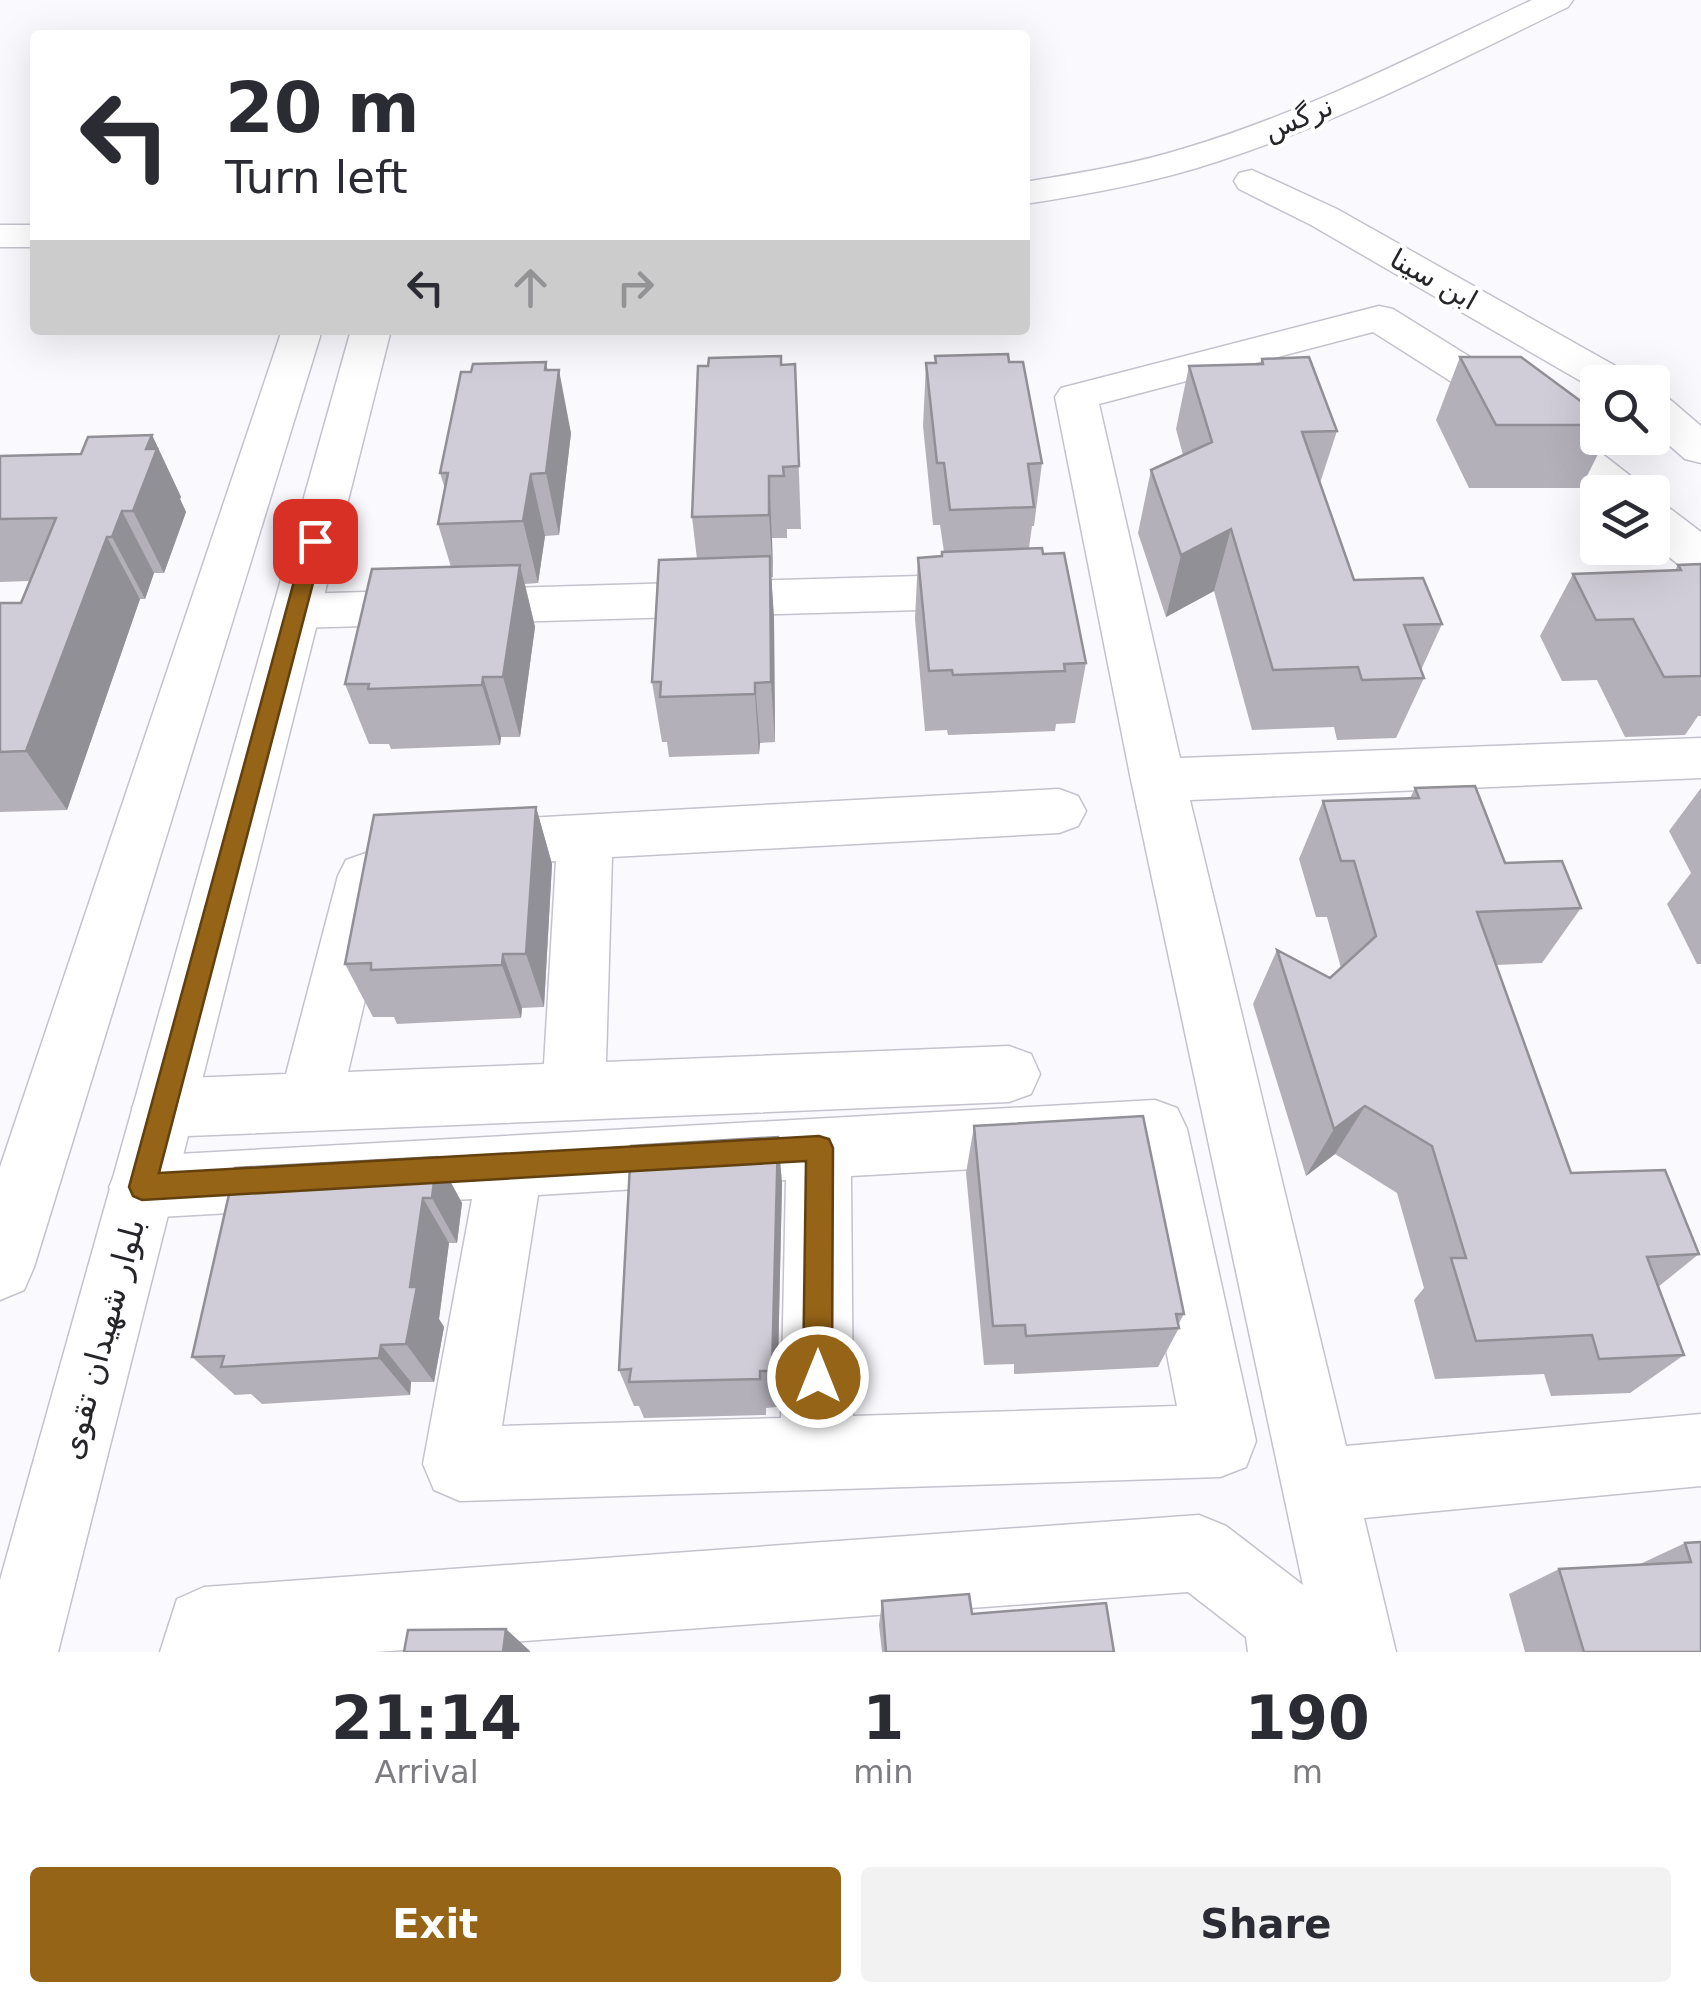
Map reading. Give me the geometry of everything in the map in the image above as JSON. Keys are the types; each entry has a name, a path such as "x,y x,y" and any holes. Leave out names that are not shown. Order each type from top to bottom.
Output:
{"street":[{"name":"نرگس","path":"1030,192 1126,174 1262,134 1557,0"},
{"name":"ابن سینا","path":"1252,181 1341,226 1583,365"},
{"path":"0,236 30,236"},
{"path":"1357,1652 1158,780 1076,398 1379,318 1492,389 1599,475"},
{"path":"0,1267 300,335"},
{"name":"بلوار شهیدان تقوی","path":"19,1652 370,335"},
{"path":"1670,423 1701,449"},
{"path":"1670,532 1701,556"},
{"path":"296,611 1028,590"},
{"path":"1158,780 1701,758"},
{"path":"310,1102 372,848 1059,811"},
{"path":"574,1092 584,837"},
{"path":"163,1108 1008,1074"},
{"path":"142,1187 510,1165 1155,1129 1220,1441 460,1464 510,1165"},
{"path":"817,1453 819,1148"},
{"path":"1320,1485 1701,1450"},
{"path":"200,1652 204,1626 1199,1554 1281,1616 1288,1652"}],"building":[{"path":"1008,354 1009,362 1023,362 1042,463 1028,464 1034,507 950,510 944,463 937,463 926,363 936,363 935,356"},
{"path":"781,356 781,365 795,364 799,466 783,467 784,476 769,476 769,515 692,517 698,366 708,366 709,358"},
{"path":"1309,357 1337,431 1302,432 1354,580 1423,578 1442,624 1404,625 1424,678 1362,680 1358,667 1273,670 1231,529 1181,555 1151,470 1212,442 1189,366 1263,364 1262,359"},
{"path":"1460,357 1521,357 1580,401 1580,425 1496,425"},
{"path":"546,362 545,370 559,370 546,473 531,474 523,521 438,524 448,473 440,473 461,372 471,372 473,364"},
{"path":"152,435 146,449 157,449 133,511 122,511 112,537 107,537 26,751 0,752 0,603 21,603 56,518 0,519 0,456 81,454 88,437"},
{"path":"1042,548 1043,554 1064,553 1086,663 1064,664 1065,671 953,675 952,670 929,671 918,558 942,556 942,552"},
{"path":"770,556 771,682 755,683 755,694 660,697 661,682 652,682 659,560"},
{"path":"1701,564 1701,676 1664,677 1633,619 1596,620 1573,574 1681,570 1678,565"},
{"path":"520,565 503,677 483,677 482,685 368,689 369,684 345,684 372,569"},
{"path":"1475,786 1505,863 1562,861 1581,908 1477,912 1571,1173 1665,1170 1699,1254 1647,1257 1684,1355 1599,1359 1592,1335 1476,1341 1451,1258 1466,1258 1432,1146 1365,1106 1334,1129 1277,950 1330,978 1376,936 1354,861 1341,861 1323,801 1419,798 1415,788"},
{"path":"536,807 526,954 503,954 502,965 371,970 371,963 345,964 374,815"},
{"path":"1143,1116 1184,1314 1176,1314 1179,1328 1026,1336 1025,1325 993,1326 974,1126"},
{"path":"778,1137 772,1371 760,1371 760,1379 629,1382 631,1369 619,1370 631,1146"},
{"path":"437,1157 432,1198 423,1198 410,1287 417,1287 406,1344 381,1345 379,1358 221,1367 224,1356 192,1357 235,1168"},
{"path":"1701,1542 1701,1652 1584,1652 1559,1569 1691,1562 1685,1543"},
{"path":"969,1594 972,1614 1106,1603 1114,1652 886,1652 882,1601"},
{"path":"506,1629 503,1652 404,1652 408,1630"}],"route":[{"path":"315,541 142,1187 819,1148 818,1377"}]}
